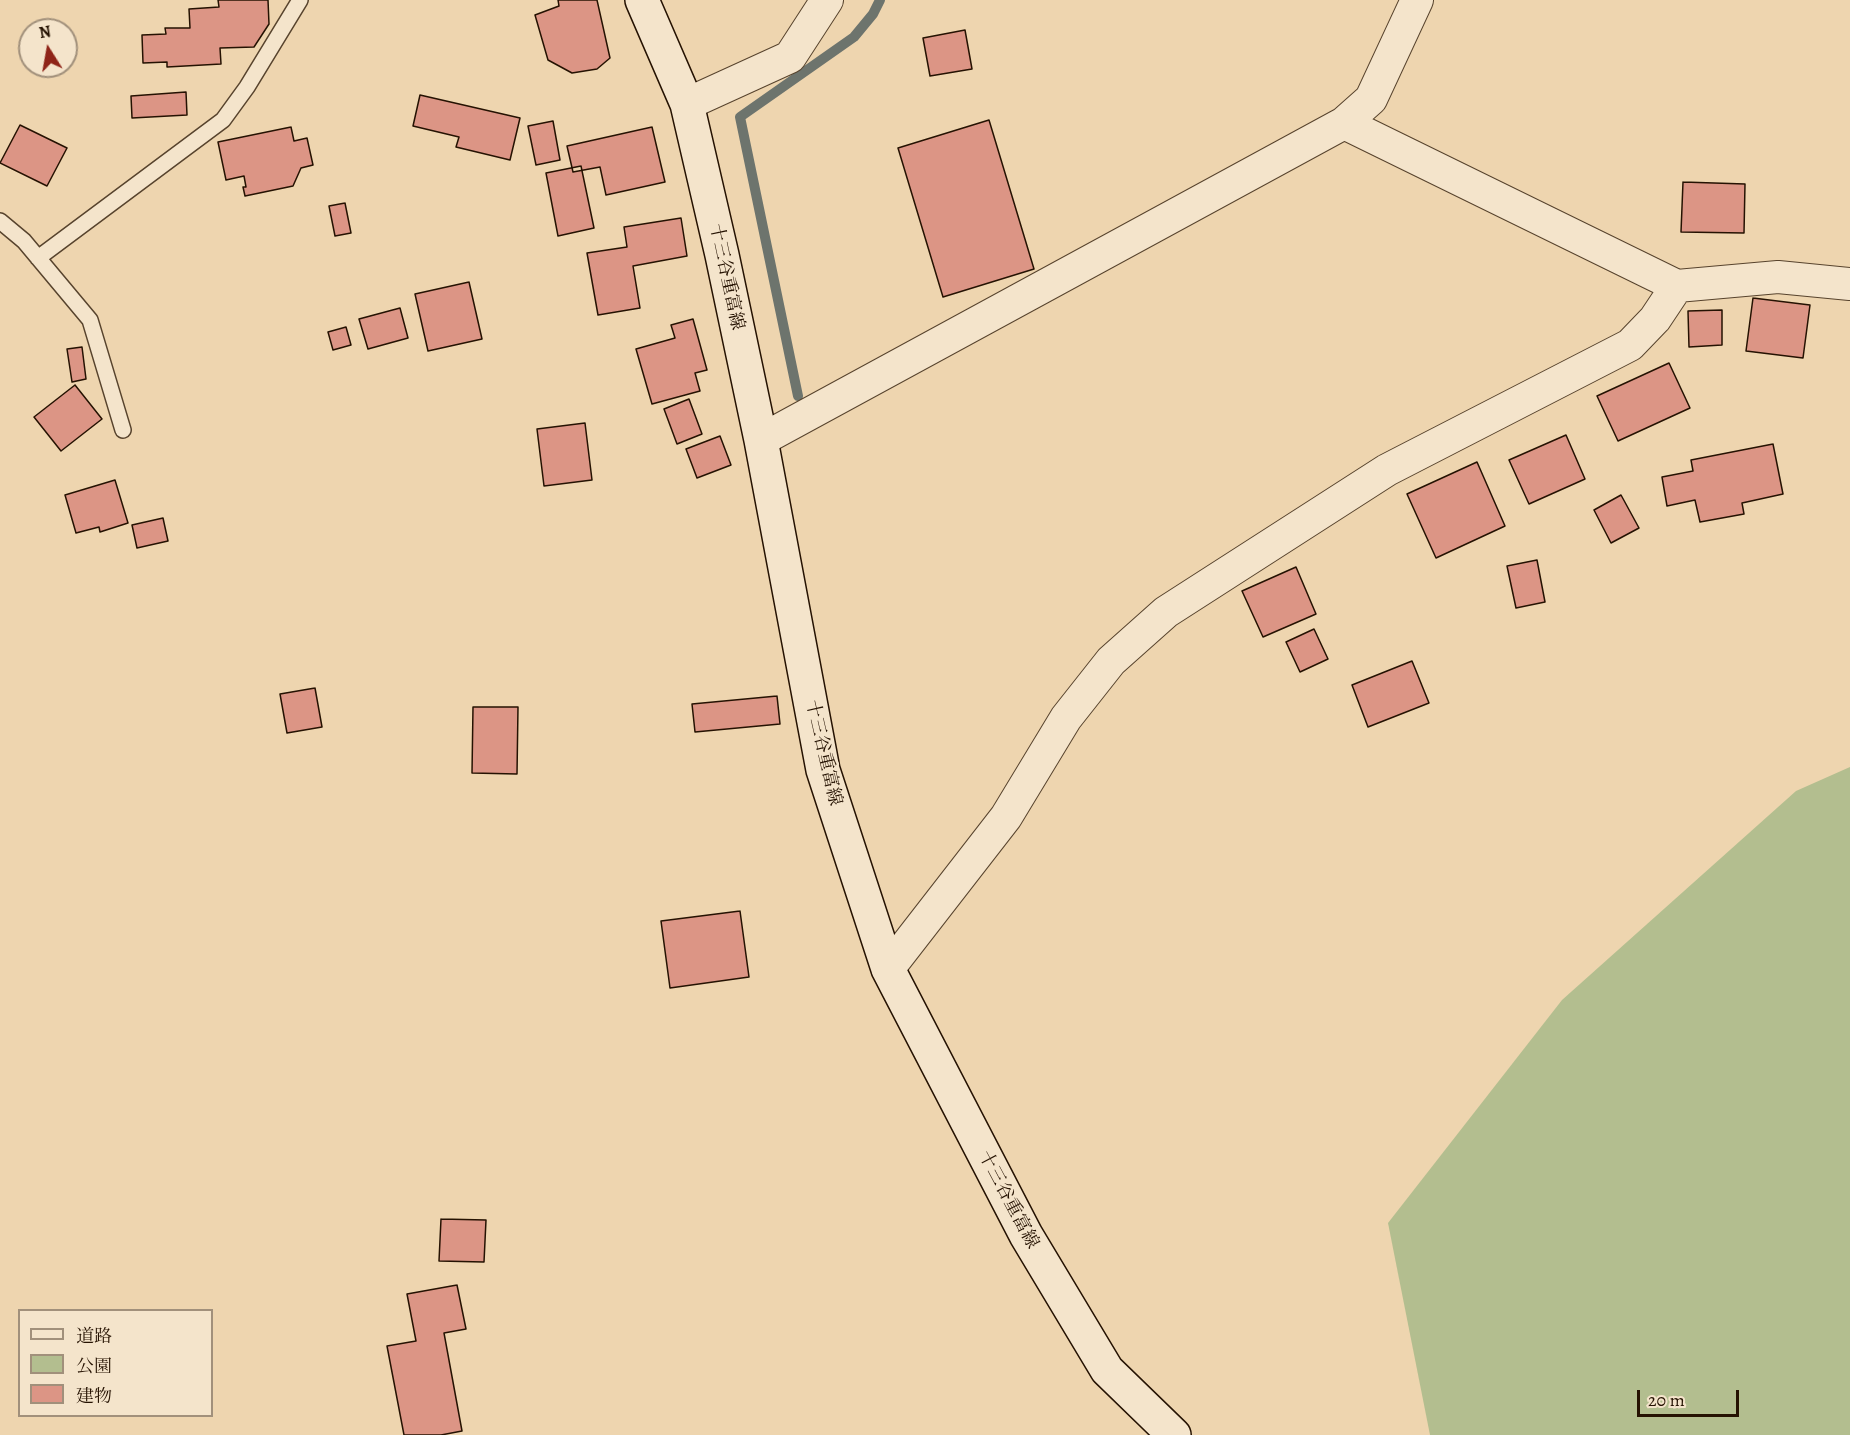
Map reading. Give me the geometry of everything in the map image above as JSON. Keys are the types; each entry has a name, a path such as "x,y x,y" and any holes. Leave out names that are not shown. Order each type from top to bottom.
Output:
{"main road":[{"name":"十三谷重富線","path":"642,0 687,104 761,440 823,770 888,969 1026,1235 1107,1370 1174,1435"}],"street":[{"path":"687,104 790,57 827,0"},
{"path":"761,440 1344,123 1371,99 1417,0"},
{"path":"1344,123 1677,286 1778,277 1850,284"},
{"path":"888,969 1006,817 1066,718 1111,661 1166,612 1386,470 1630,345 1655,319 1677,286"}],"lane":[{"path":"38,258 223,120 247,87 300,0"},
{"path":"0,221 24,241 90,320 123,430"}],"green space":[{"path":"1850,767 1850,1435 1430,1435 1388,1223 1562,1000 1796,791"}],"building":[{"path":"218,0 268,0 269,24 254,47 220,48 221,64 167,67 167,62 143,63 142,35 166,34 165,28 190,28 189,9 219,7"},
{"path":"558,0 597,0 610,58 597,69 572,73 548,60 535,15 559,6"},
{"path":"965,30 972,69 930,76 923,38"},
{"path":"186,92 187,115 132,118 131,96"},
{"path":"420,95 520,118 510,160 456,147 459,137 413,126"},
{"path":"989,120 1034,269 943,297 898,148"},
{"path":"553,121 560,160 536,165 528,126"},
{"path":"20,125 67,148 47,186 0,163"},
{"path":"291,127 294,141 307,138 313,165 301,168 293,186 245,196 244,176 226,180 218,142"},
{"path":"652,127 665,182 606,195 600,167 573,172 567,146"},
{"path":"581,166 594,228 558,236 546,173"},
{"path":"1683,182 1745,184 1744,233 1681,232"},
{"path":"345,203 351,233 335,236 329,206"},
{"path":"681,218 687,256 633,266 640,308 598,315 587,253 627,247 624,227"},
{"path":"469,282 482,339 428,351 415,294"},
{"path":"1753,298 1810,305 1803,358 1746,351"},
{"path":"400,308 408,338 368,349 359,319"},
{"path":"1722,310 1722,345 1689,347 1688,311"},
{"path":"693,319 707,370 695,373 700,391 652,404 636,349 675,338 671,325"},
{"path":"346,327 351,345 333,350 328,332"},
{"path":"82,347 86,379 72,382 67,349"},
{"path":"1669,363 1690,408 1618,441 1597,396"},
{"path":"75,385 102,419 61,451 34,417"},
{"path":"689,399 702,434 677,444 664,409"},
{"path":"585,423 592,480 544,486 537,429"},
{"path":"1566,435 1585,479 1529,504 1509,460"},
{"path":"720,436 731,465 697,478 686,449"},
{"path":"1773,444 1783,494 1742,503 1744,514 1700,522 1695,500 1667,506 1662,477 1693,471 1691,460"},
{"path":"1477,462 1505,526 1436,558 1407,494"},
{"path":"115,480 128,523 100,532 99,527 76,533 65,495"},
{"path":"1621,495 1639,528 1611,543 1594,510"},
{"path":"163,518 168,541 137,548 132,525"},
{"path":"1537,560 1545,602 1516,608 1507,566"},
{"path":"1296,567 1316,614 1263,637 1242,591"},
{"path":"1314,629 1328,659 1300,672 1286,642"},
{"path":"1412,661 1429,703 1368,727 1352,685"},
{"path":"315,688 322,727 287,733 280,694"},
{"path":"777,696 780,724 695,732 692,704"},
{"path":"473,707 518,707 517,774 472,773"},
{"path":"740,911 749,977 670,988 661,921"},
{"path":"441,1219 486,1220 484,1262 439,1261"},
{"path":"457,1285 466,1329 444,1333 462,1431 441,1435 404,1435 387,1346 416,1341 407,1294"}],"waterway":[{"path":"798,396 740,117 854,37 873,14 880,0"}]}
